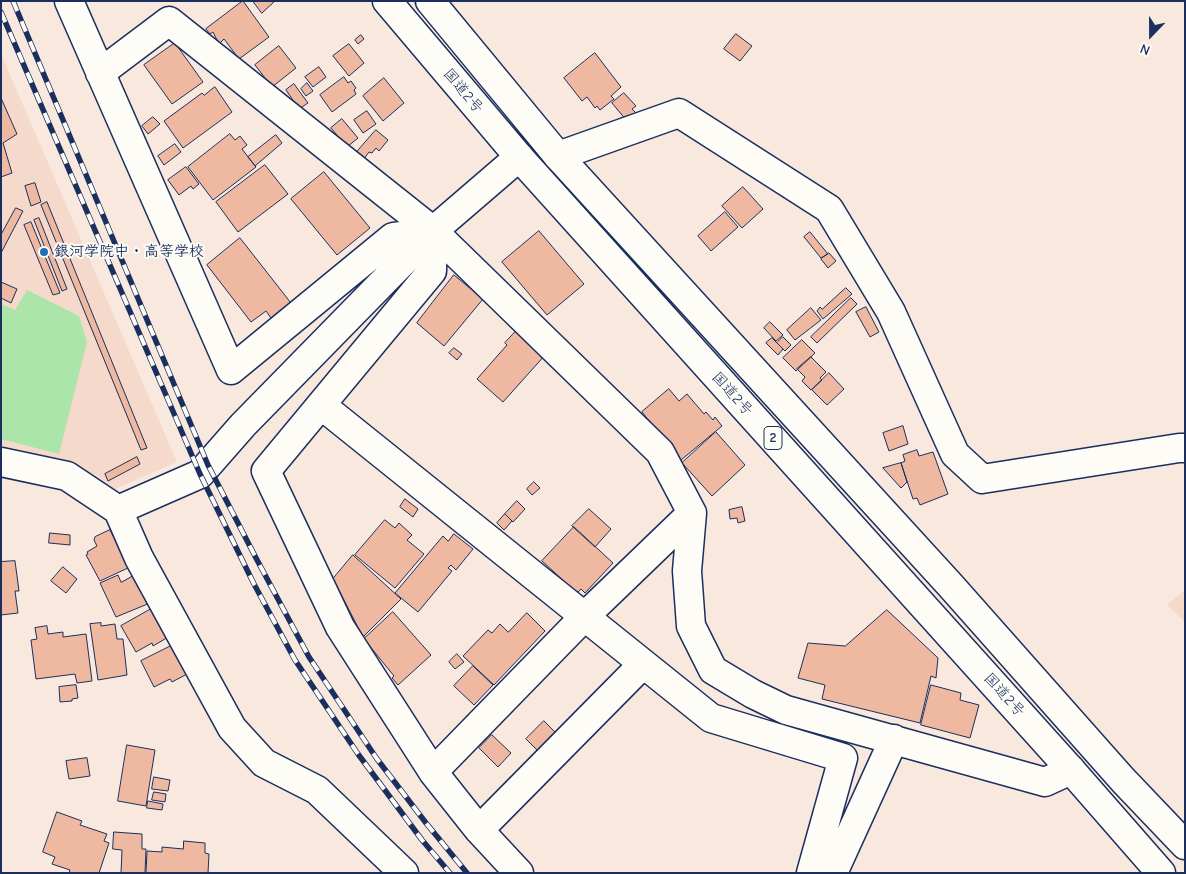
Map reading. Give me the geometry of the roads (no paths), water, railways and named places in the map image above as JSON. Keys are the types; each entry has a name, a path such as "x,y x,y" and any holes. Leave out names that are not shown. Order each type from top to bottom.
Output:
{"main road":[{"path":"69,1 231,370 393,237 434,232"},
{"name":"国道2号","path":"387,1 519,157 1071,770 1161,873"},
{"name":"2","path":"430,1 558,156 951,586 1123,780 1185,845"},
{"path":"100,73 169,20 434,232 660,452 692,513 687,571 690,626 713,670 753,694 786,710 1045,782 1071,770"},
{"path":"558,156 678,113 830,209 891,312 955,454 982,479 1185,448"},
{"path":"118,510 200,474 243,425 434,232 519,157"},
{"path":"434,232 432,271 266,471 340,627 433,772 479,830 519,873"},
{"path":"321,405 711,718 843,758 811,873"},
{"path":"1,462 67,476 118,510 139,558 232,728 264,763 317,790 404,873"},
{"path":"433,772 585,616 692,513"},
{"path":"479,830 643,664"},
{"path":"833,873 894,739"}],"railway":[{"path":"13,1 208,465 256,558 309,657 377,759 467,873"},
{"path":"1,12 200,474 254,584 295,660 358,754 422,840 450,873"}],"place":[{"name":"銀河学院中・高等学校","path":"44,252"}]}
